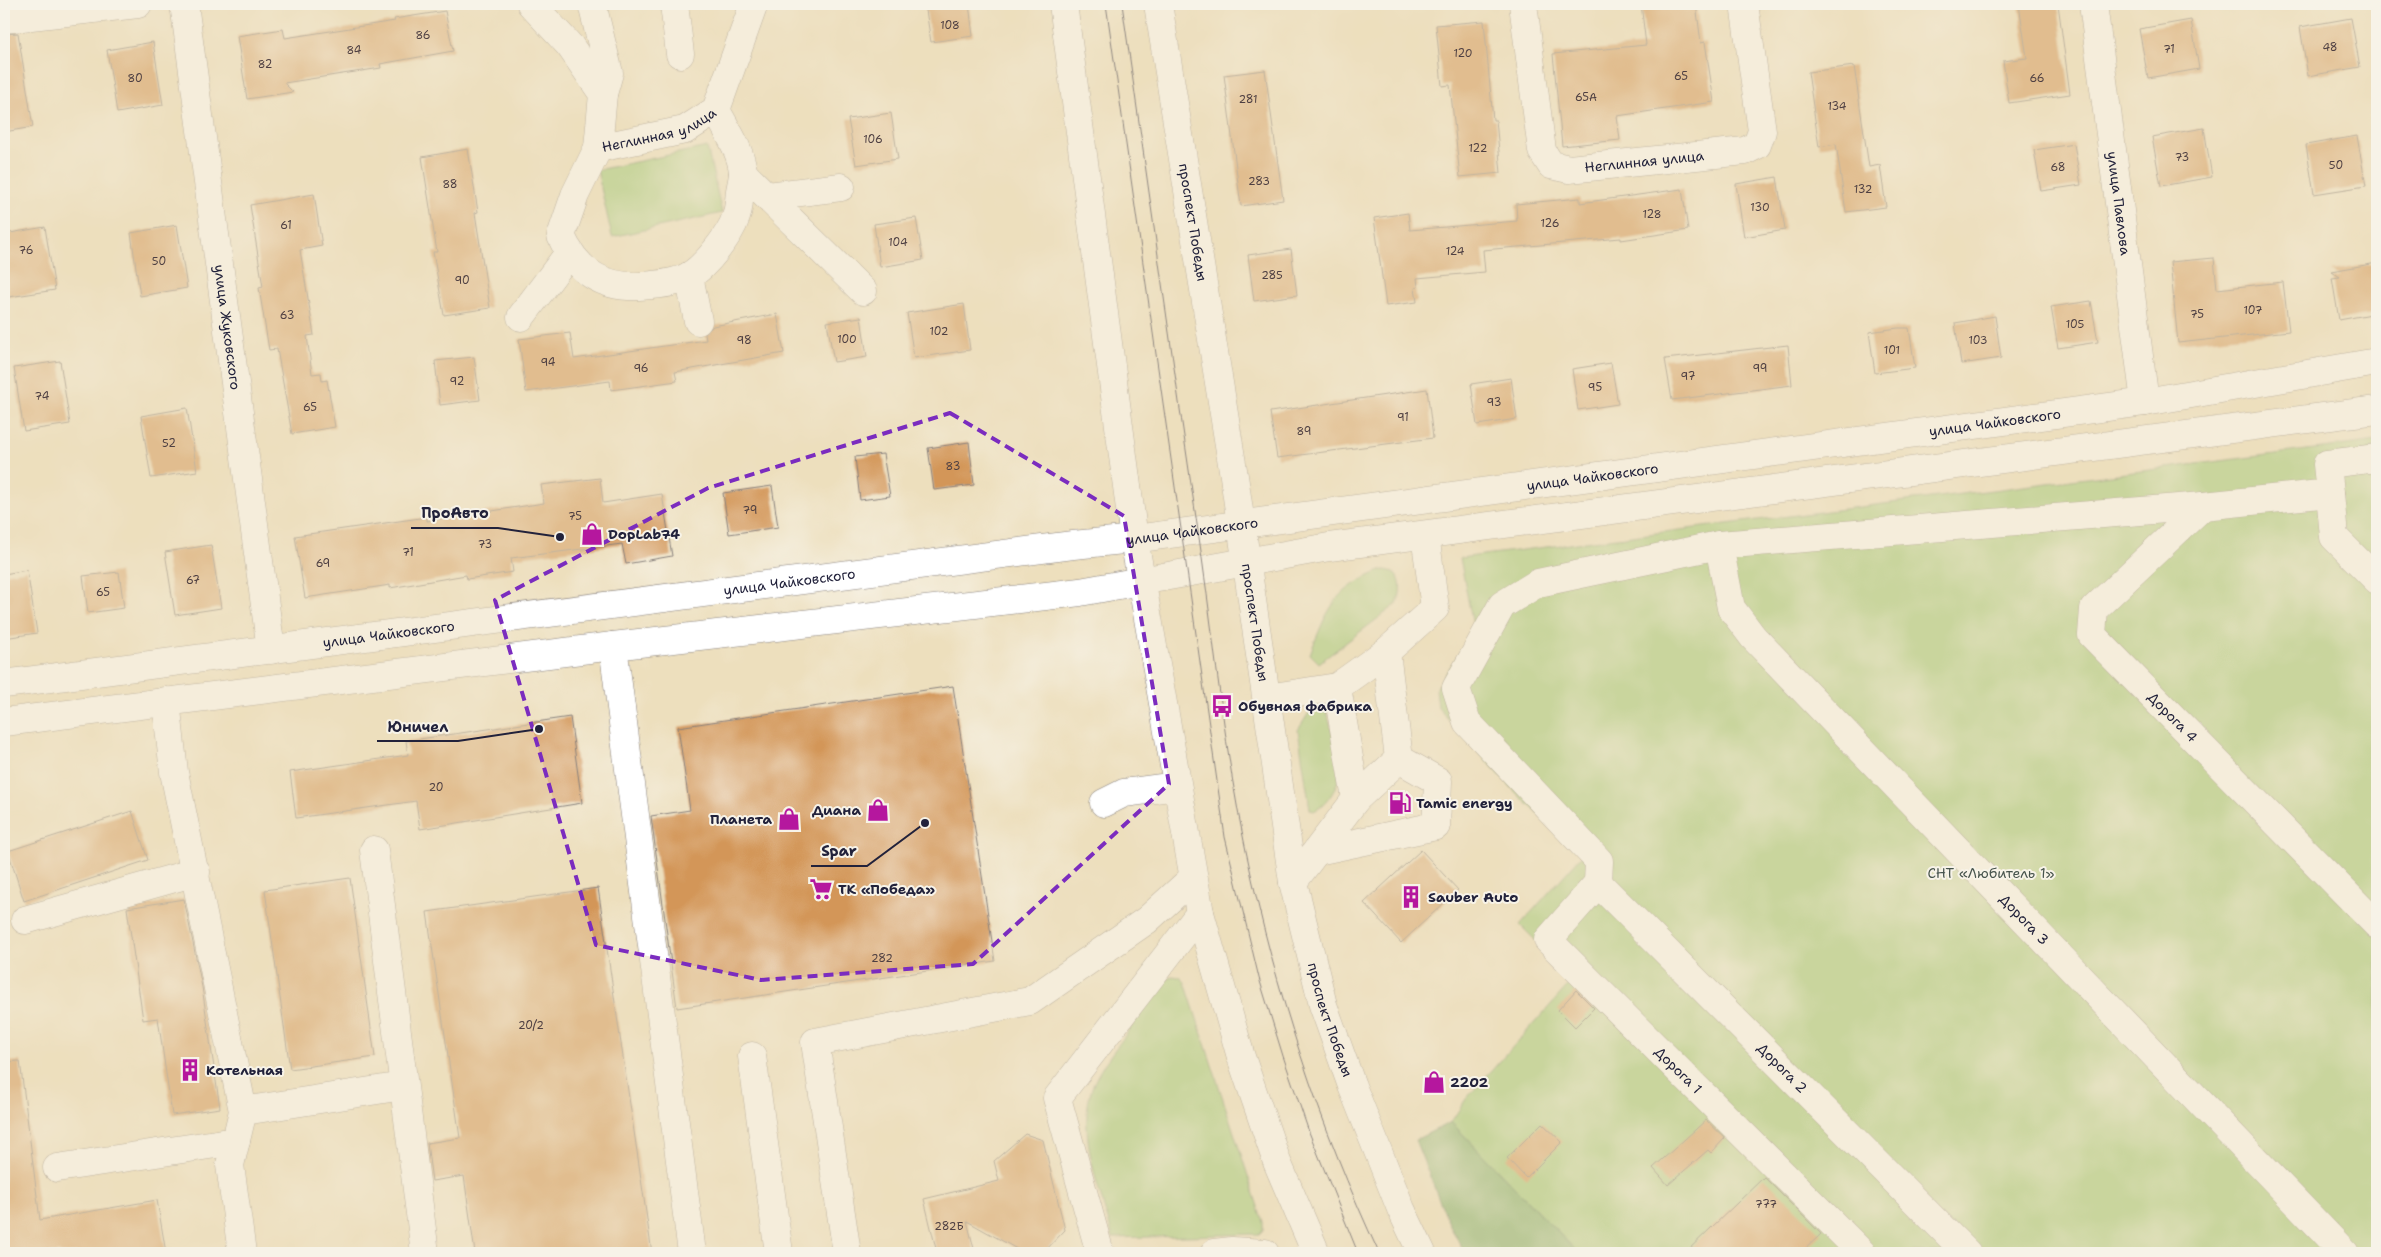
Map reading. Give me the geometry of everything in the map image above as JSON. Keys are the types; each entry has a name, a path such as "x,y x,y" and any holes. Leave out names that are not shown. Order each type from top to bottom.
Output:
{"main road":[{"path":"4,19 138,4"},
{"name":"улица Жуковского","path":"184,4 271,650"},
{"path":"531,4 570,46 603,94"},
{"name":"Неглинная улица","path":"592,4 609,73 603,94 598,148 685,130 716,110 754,4"},
{"path":"674,4 680,54"},
{"path":"1063,4 1134,539 1200,913 1241,1057 1277,1162 1316,1253"},
{"name":"проспект Победы","path":"1158,4 1247,561 1293,882 1323,1005 1342,1059 1401,1209 1422,1253"},
{"name":"Неглинная улица","path":"1523,4 1542,152 1551,165 1569,169 1746,151 1757,145 1762,131 1744,4"},
{"name":"улица Павлова","path":"2093,4 2146,402"},
{"path":"598,148 575,195 561,236 569,253 597,278 615,286 642,287 665,284 689,276 708,259 726,237 736,217 743,173 736,148 716,110"},
{"path":"743,173 863,291"},
{"path":"768,196 841,187"},
{"path":"521,317 569,253"},
{"path":"689,276 698,321"},
{"name":"улица Чайковского","path":"4,684 1073,544 1134,539 2146,402 2377,362"},
{"path":"4,722 613,646 1080,592 1329,547 2377,410"},
{"path":"2377,458 2327,464 2334,537 2377,580"},
{"path":"1598,883 1599,861 1467,722 1456,688 1502,605 1538,583 1719,545 2203,506 2330,493"},
{"name":"Дорога 4","path":"2203,506 2094,609 2092,635 2377,925"},
{"path":"1267,698 1337,687 1386,652 1435,608 1426,535"},
{"name":"Дорога 3","path":"1719,545 1731,608 1753,636 2345,1253"},
{"path":"613,646 692,1253"},
{"path":"1386,652 1399,759"},
{"path":"1337,687 1356,800"},
{"path":"166,701 174,772 196,872 243,1111 230,1165 242,1253"},
{"path":"1293,882 1356,800 1399,759"},
{"path":"1317,852 1436,826 1438,781 1399,759"},
{"path":"1104,803 1124,793 1177,786"},
{"path":"374,850 425,1253"},
{"path":"25,920 196,872"},
{"path":"847,1253 815,1042 1030,1001 1147,920 1193,878"},
{"name":"Дорога 1","path":"1598,883 1548,940 1862,1253"},
{"name":"Дорога 2","path":"1598,883 1967,1253"},
{"path":"1100,1253 1057,1098 1200,913"},
{"path":"752,1056 778,1253"},
{"path":"243,1111 403,1086"},
{"path":"57,1168 236,1141"},
{"path":"1214,1253 1232,1251 1265,1253"}],"highlighted area":[{"path":"950,413 1124,516 1169,784 973,964 761,980 596,945 495,600 708,488"}],"green space":[{"path":"707,147 722,213 612,237 597,170"},
{"name":"СНТ «Любитель 1»","path":"2377,441 2377,1253 1578,1253 1451,1122 1466,1099 1574,979 1520,925 1583,854 1520,797 1438,708 1436,688 1474,631 1460,558"},
{"path":"1383,570 1394,573 1400,581 1397,604 1319,663 1310,654 1328,612 1343,593 1353,585"},
{"path":"1319,707 1327,712 1339,774 1337,784 1330,796 1322,806 1313,811 1310,809 1298,730 1310,711"},
{"path":"1172,976 1180,977 1185,982 1263,1222 1263,1230 1259,1234 1113,1238 1088,1143 1088,1106 1092,1088 1103,1066 1142,1010 1153,995"},
{"path":"1451,1122 1578,1253 1465,1253 1450,1226 1415,1140"}],"building":[{"path":"925,4 969,4 973,36 931,42"},
{"path":"1641,4 1696,4 1701,43 1705,42 1714,102 1617,116 1620,140 1562,146 1553,54 1646,45"},
{"path":"2019,4 2058,4 2070,94 2009,103 2003,61 2027,58"},
{"path":"445,11 453,51 380,64 381,68 284,83 293,92 247,99 237,36 283,29 285,38 395,21 394,19"},
{"path":"2351,18 2360,67 2308,76 2300,27"},
{"path":"2191,20 2199,69 2148,78 2139,29"},
{"path":"1484,21 1493,120 1496,120 1501,173 1460,177 1450,85 1442,86 1436,25"},
{"path":"18,33 33,127 4,132 4,34"},
{"path":"153,42 163,105 117,113 107,50"},
{"path":"1854,66 1869,167 1880,165 1886,207 1846,212 1836,144 1819,147 1808,72"},
{"path":"1265,70 1283,200 1241,206 1224,75"},
{"path":"891,113 898,159 856,165 848,119"},
{"path":"2204,128 2212,177 2161,186 2152,137"},
{"path":"2357,136 2366,186 2314,194 2306,145"},
{"path":"2074,144 2081,185 2041,191 2034,150"},
{"path":"468,149 478,212 475,213 490,308 444,315 433,252 437,252 422,157"},
{"path":"1777,177 1785,230 1744,237 1736,184"},
{"path":"1682,189 1688,230 1621,240 1621,238 1483,250 1485,272 1417,278 1418,287 1415,288 1417,302 1386,306 1374,218 1408,213 1410,230 1517,221 1516,204 1580,198 1580,203"},
{"path":"314,194 322,246 300,250 314,335 307,336 312,374 321,373 322,381 327,380 335,427 292,434 277,349 269,350 259,288 263,287 250,205"},
{"path":"916,218 923,260 880,267 874,224"},
{"path":"177,225 187,288 140,296 131,233"},
{"path":"45,227 55,290 9,297 4,265 4,234"},
{"path":"1291,249 1297,295 1254,301 1248,255"},
{"path":"2214,258 2217,289 2283,282 2289,331 2178,343 2170,262"},
{"path":"2377,263 2377,313 2339,320 2332,278 2340,277 2331,271"},
{"path":"2091,301 2098,342 2058,348 2051,307"},
{"path":"964,304 970,350 914,358 907,313"},
{"path":"777,314 784,353 675,372 677,381 611,390 610,381 526,392 519,339 570,333 574,359 706,340 705,334 713,326"},
{"path":"1995,316 2001,358 1961,364 1955,323"},
{"path":"861,317 867,357 834,362 827,322"},
{"path":"1909,328 1915,368 1875,373 1869,332"},
{"path":"1788,345 1792,385 1672,400 1665,359"},
{"path":"474,357 480,400 440,405 435,361"},
{"path":"60,361 70,424 24,431 14,368"},
{"path":"1611,363 1618,404 1578,410 1572,369"},
{"path":"1511,378 1517,419 1477,425 1471,384"},
{"path":"1427,389 1433,438 1277,458 1270,412"},
{"path":"187,408 197,471 151,478 141,416"},
{"path":"969,442 974,485 934,490 928,448"},
{"path":"883,454 890,496 860,500 855,457"},
{"path":"600,478 603,503 662,494 672,556 626,564 622,544 511,558 513,572 467,579 466,575 390,588 390,585 305,598 295,536 427,517 427,521 544,503 541,485"},
{"path":"772,486 778,527 729,534 723,493"},
{"path":"211,545 221,608 175,615 165,552"},
{"path":"27,570 37,633 4,638 4,574"},
{"path":"119,572 124,608 88,613 83,576"},
{"name":"ТК «Победа»","path":"953,686 995,961 677,1008 651,816 690,810 678,727"},
{"path":"570,717 582,803 420,829 416,801 296,818 290,772 408,755 406,741"},
{"path":"132,811 148,860 24,901 8,851"},
{"name":"Sauber Auto","path":"1421,850 1458,890 1401,943 1364,903"},
{"path":"350,878 375,1057 290,1069 265,890"},
{"path":"598,888 652,1253 475,1253 464,1176 432,1181 427,1143 460,1138 427,912"},
{"path":"184,899 202,987 220,1108 172,1115 158,1018 143,1020 127,908"},
{"path":"1576,990 1594,1008 1575,1027 1558,1010"},
{"path":"20,1061 40,1220 157,1200 166,1253 4,1253 4,1062"},
{"path":"1706,1120 1725,1138 1711,1153 1708,1150 1668,1185 1653,1168"},
{"path":"1542,1123 1562,1142 1526,1178 1507,1158"},
{"path":"1025,1134 1043,1140 1065,1230 1043,1253 1024,1253 967,1221 975,1253 937,1253 924,1199 999,1181 994,1161"},
{"path":"1764,1177 1821,1234 1801,1253 1685,1253"}],"tram line":[{"path":"1106,4 1225,837 1259,978 1283,1056 1309,1132 1358,1253"},
{"path":"1122,4 1227,742 1246,851 1271,954 1301,1056 1337,1156 1379,1253"}],"place":[{"name":"DopLab74","path":"592,534"},
{"name":"ПроАвто","path":"560,537"},
{"name":"Обувная фабрика","path":"1222,706"},
{"name":"Юничел","path":"539,729"},
{"name":"Tamic energy","path":"1400,803"},
{"name":"Диана","path":"878,810"},
{"name":"Планета","path":"789,819"},
{"name":"Spar","path":"925,823"},
{"name":"ТК «Победа»","path":"821,889"},
{"name":"Sauber Auto","path":"1411,897"},
{"name":"Котельная","path":"190,1070"},
{"name":"2202","path":"1434,1082"}]}
